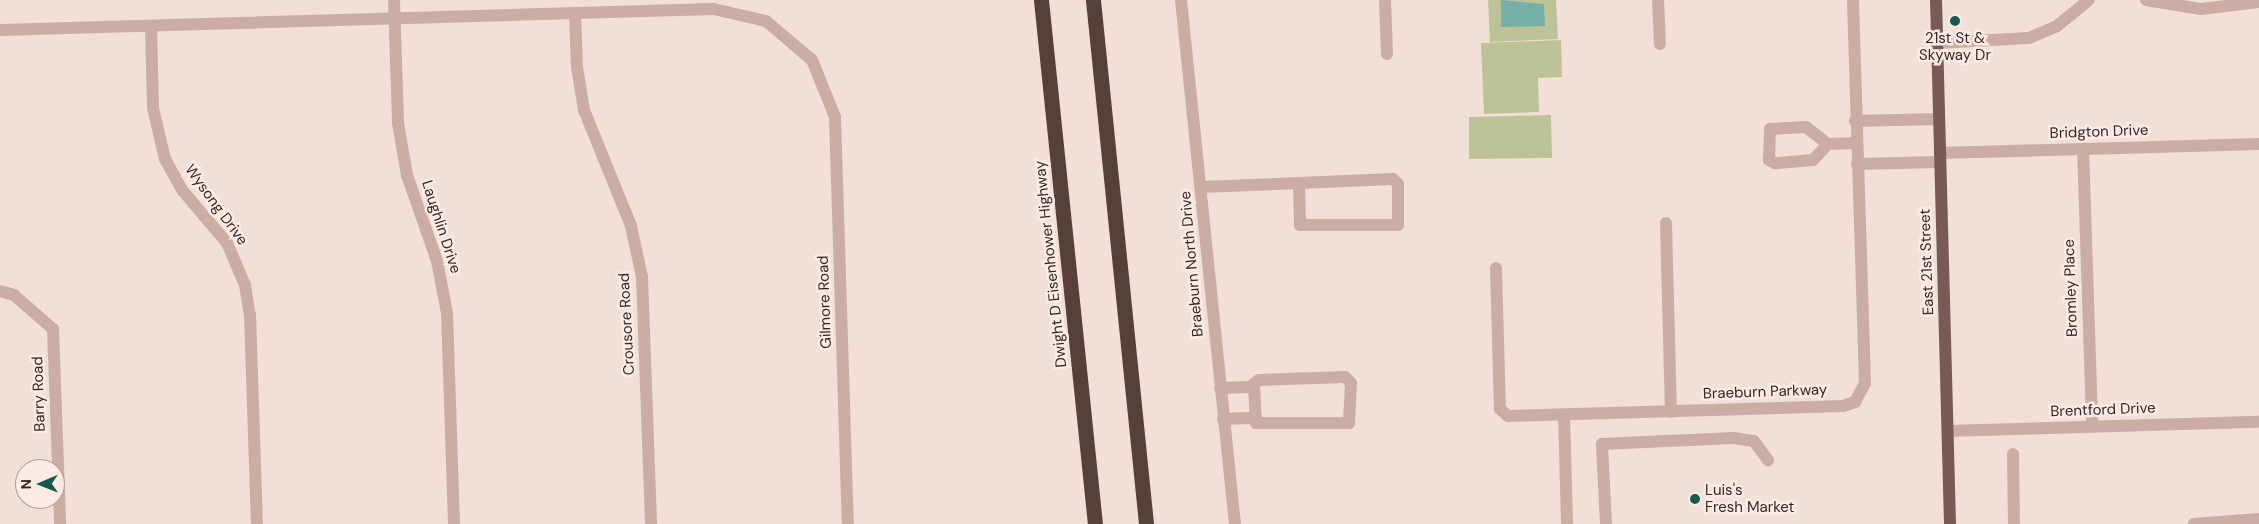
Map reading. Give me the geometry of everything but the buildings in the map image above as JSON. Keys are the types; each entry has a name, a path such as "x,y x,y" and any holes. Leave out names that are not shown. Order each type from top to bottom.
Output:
{"highway":[{"name":"Dwight D Eisenhower Highway","path":"1041,0 1093,499 1094,524"},
{"path":"1093,0 1146,524"}],"main road":[{"name":"East 21st Street","path":"1936,0 1950,524"}],"street":[{"name":"Laughlin Drive","path":"394,0 398,123 407,175 437,261 447,313 454,524"},
{"name":"Braeburn North Drive","path":"1181,0 1235,524"},
{"path":"1385,0 1387,54"},
{"path":"1658,0 1660,44"},
{"path":"1852,0 1857,164 1940,157"},
{"path":"1937,43 2029,38 2057,26 2089,0"},
{"path":"2146,0 2202,9 2259,2"},
{"name":"Gilmore Road","path":"0,30 714,9 745,13 791,38 823,80 835,117 848,524"},
{"name":"Crousore Road","path":"575,13 577,67 584,110 631,226 642,277 651,524"},
{"name":"Wysong Drive","path":"151,26 153,108 165,159 183,191 227,243 245,285 250,315 257,524"},
{"path":"1855,121 1939,119"},
{"path":"1828,144 1811,128 1772,128 1768,133 1768,155 1775,163 1810,162 1828,144 1856,143"},
{"name":"Bridgton Drive","path":"1940,157 2083,148 2259,144"},
{"name":"Bromley Place","path":"2083,148 2092,426"},
{"name":"Braeburn Parkway","path":"1496,268 1500,408 1508,416 1843,406 1858,399 1865,383 1857,164"},
{"path":"1201,187 1395,179 1400,220 1394,226 1305,228 1300,225 1299,183"},
{"path":"1666,223 1671,412"},
{"name":"Barry Road","path":"0,291 14,295 53,329 60,524"},
{"path":"1348,378 1353,419 1347,423 1260,426 1256,418 1254,387 1259,380 1348,378"},
{"path":"1220,388 1254,387"},
{"path":"1564,415 1567,524"},
{"path":"1224,419 1256,418"},
{"name":"Brentford Drive","path":"1948,430 2259,422"},
{"path":"1606,524 1602,444 1734,438 1754,441 1768,460"},
{"path":"2012,454 2014,524"},
{"path":"2194,524 2259,519"}],"green space":[{"path":"1488,0 1556,0 1558,39 1490,42"},
{"path":"1561,40 1562,77 1538,78 1539,112 1484,114 1481,43"},
{"path":"1551,115 1552,158 1469,159 1469,117"}],"water":[{"path":"1501,0 1544,4 1545,26 1501,27"}],"place":[{"name":"21st St & Skyway Dr","path":"1955,21"},
{"name":"Luis's Fresh Market","path":"1695,499"}]}
